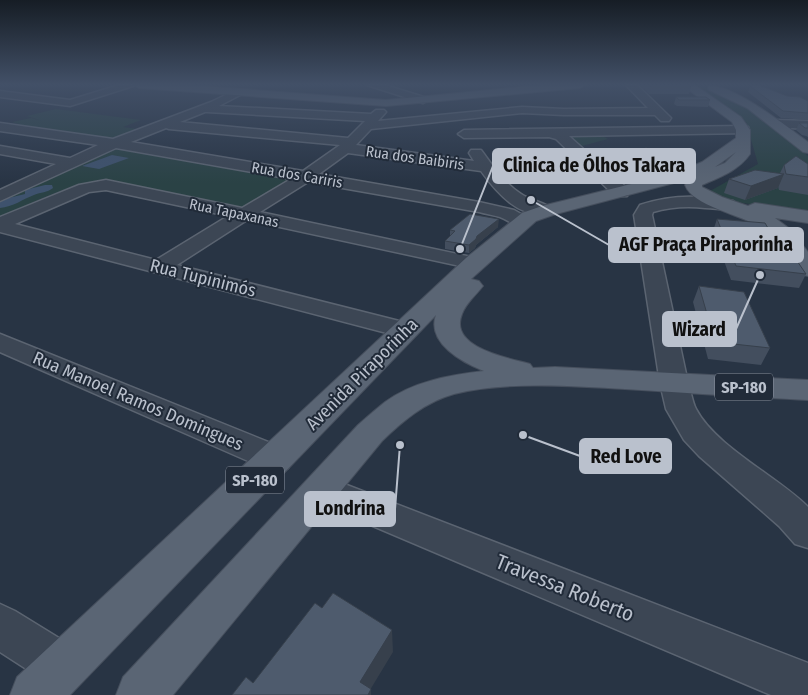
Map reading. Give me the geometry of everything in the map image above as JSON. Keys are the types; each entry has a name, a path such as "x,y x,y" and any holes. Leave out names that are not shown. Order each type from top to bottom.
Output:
{"main road":[{"path":"734,117 737,120 743,135 743,154 738,160 723,170 702,178 693,185 695,190 727,205 760,217 780,230 808,269"},
{"path":"767,117 804,146"},
{"path":"743,135 774,134 804,146"},
{"name":"Avenida Piraporinha","path":"49,681 474,263 521,222 549,210 695,172 708,165 743,135"},
{"path":"727,205 808,217"},
{"path":"808,232 804,236 804,242 808,249"},
{"path":"474,263 476,273 473,283 453,307 447,320 446,327 452,338 472,356 487,363 555,376"},
{"name":"SP-180","path":"142,695 370,433 397,409 420,396 466,382 555,376 808,390"}],"street":[{"path":"0,196 113,144 183,117"},
{"path":"313,117 372,122 460,117"},
{"path":"159,267 305,177 348,145 375,117"},
{"path":"664,117 678,131"},
{"path":"0,122 15,118"},
{"path":"447,119 464,134 486,168 510,195 528,207 549,210"},
{"path":"777,124 808,125"},
{"name":"Rua dos Baibiris","path":"164,125 348,145 486,168"},
{"name":"Rua dos Cariris","path":"0,127 113,144 480,207 508,214 521,222"},
{"path":"464,134 678,131 743,135"},
{"path":"609,132 624,138"},
{"path":"577,152 650,132"},
{"path":"559,134 622,192"},
{"path":"0,150 73,162"},
{"path":"0,179 26,184"},
{"name":"Rua Tapaxanas","path":"0,225 84,188 100,185 474,263"},
{"name":"Rua dos Cariris","path":"480,207 508,205 510,203 510,195"},
{"path":"727,205 699,201 671,202 646,209 643,215 674,383 681,409 695,432 710,447 792,515 808,532"},
{"name":"Rua Tupinimós","path":"0,225 406,330"},
{"name":"Rua Manoel Ramos Domingues","path":"0,342 276,459"},
{"name":"Travessa Roberto","path":"321,489 808,687"},
{"path":"0,626 49,681"}],"green space":[{"path":"31,117 121,117 141,120 123,127 145,130 113,142 31,128 12,122 31,118 42,121"},
{"path":"739,117 762,117 808,156 808,213 730,201 710,191 758,164 746,122"},
{"path":"568,136 603,136 608,139 578,147"},
{"path":"117,148 289,179 240,210 105,183 92,183 65,189 0,217 0,200"}],"water":[{"path":"112,155 129,158 99,169 82,166"},
{"path":"52,185 53,188 14,205 0,208 0,200 25,194 25,190"}],"building":[{"path":"799,123 808,123 808,128 805,128"},
{"path":"646,148 677,157 648,166 622,156"},
{"path":"796,156 808,164 808,177 786,174 784,165"},
{"path":"755,170 784,174 751,186 729,179"},
{"path":"470,214 499,219 477,236 469,245 445,241 455,231 450,230"},
{"path":"717,219 765,223 785,257 795,258 806,274 736,266"},
{"path":"699,286 744,292 770,348 715,342"},
{"path":"333,593 392,630 360,682 371,689 368,695 232,695 246,677 253,683 315,603 322,608"}],"place":[{"name":"AGF Praça Piraporinha","path":"531,200"},
{"name":"Clinica de Ólhos Takara","path":"460,249"},
{"name":"Wizard","path":"760,275"},
{"name":"Red Love","path":"523,435"},
{"name":"Londrina","path":"400,445"}]}
